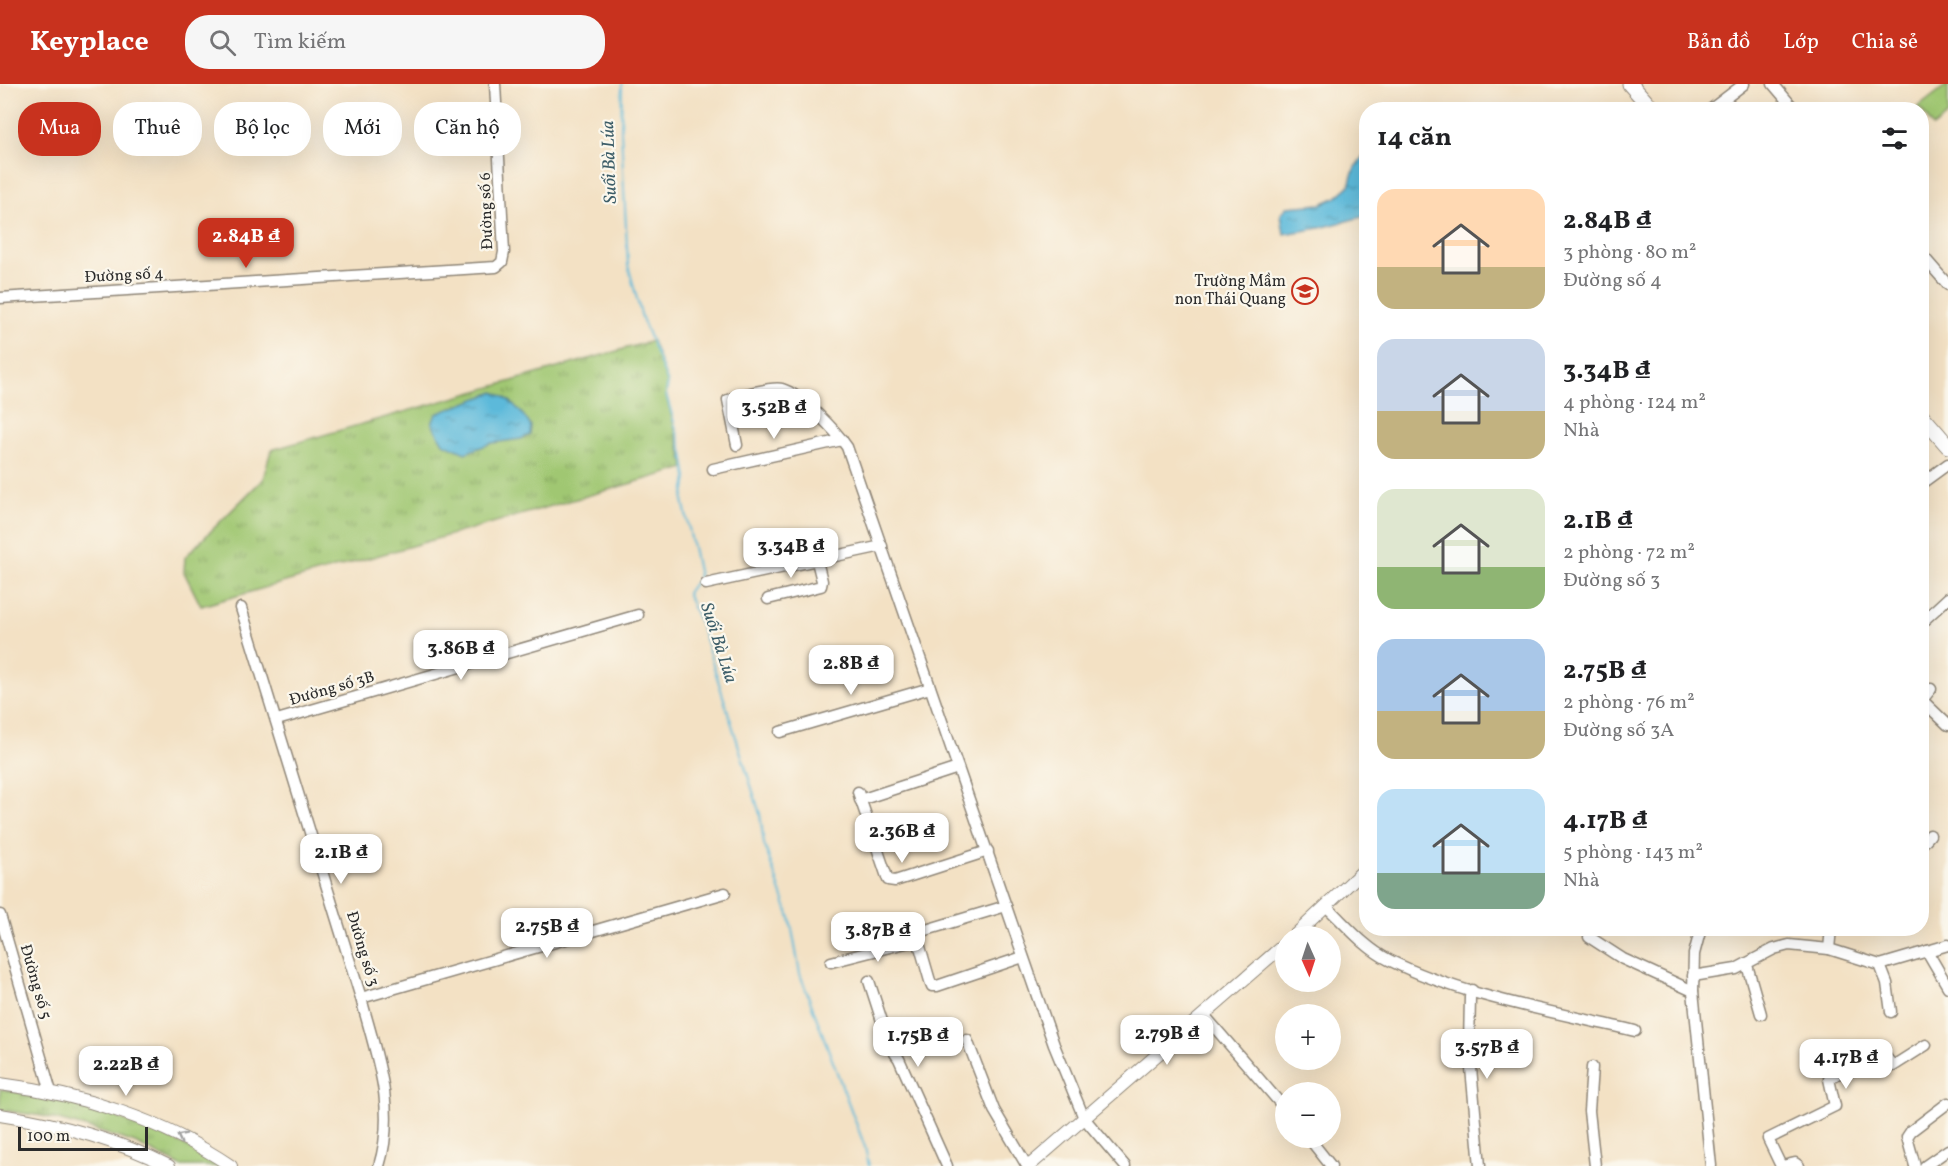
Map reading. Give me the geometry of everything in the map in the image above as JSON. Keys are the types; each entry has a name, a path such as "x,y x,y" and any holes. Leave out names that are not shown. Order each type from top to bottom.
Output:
{"main road":[{"path":"1630,84 1646,102"},
{"path":"1929,424 1948,446"}],"street":[{"name":"Đường số 6","path":"495,84 504,249 500,265"},
{"path":"1720,102 1744,84"},
{"path":"1773,84 1788,102"},
{"path":"1929,263 1948,285"},
{"name":"Đường số 4","path":"0,298 486,269 500,265"},
{"path":"737,444 728,400 779,388 788,392 818,415 842,440 853,461 1054,1046 1084,1118 1125,1166"},
{"path":"713,469 842,440"},
{"path":"1929,478 1948,464"},
{"path":"706,584 882,546"},
{"path":"768,599 821,586 817,561"},
{"path":"1929,616 1948,598"},
{"name":"Đường số 3","path":"241,608 361,998 384,1091 387,1113 387,1135 379,1166"},
{"name":"Đường số 3B","path":"277,720 638,615"},
{"path":"780,732 930,688"},
{"path":"1929,707 1948,725"},
{"path":"958,768 859,796 888,880 895,881 988,851"},
{"path":"1305,926 1359,875"},
{"path":"361,998 725,893"},
{"path":"1006,906 917,933 917,940 933,986 1023,957"},
{"path":"1327,907 1371,948 1389,960 1472,990 1635,1031"},
{"name":"Đường số 5","path":"0,915 51,1092"},
{"path":"1699,936 1694,954 1693,991 1711,1166"},
{"path":"1828,949 1830,936"},
{"path":"1589,937 1623,959 1693,991"},
{"path":"831,962 917,940"},
{"path":"1693,976 1728,971 1747,965 1774,949 1789,945 1828,949 1880,965 1948,945"},
{"path":"1927,951 1948,987"},
{"path":"967,1040 994,1110 1028,1166 1275,954"},
{"path":"1747,965 1761,1014"},
{"path":"1880,965 1887,983 1891,1012"},
{"path":"868,981 890,1046 899,1059 947,1166"},
{"path":"1472,990 1469,1046 1480,1166"},
{"path":"1204,1015 1275,1097"},
{"path":"1799,1166 1795,1163 1782,1166 1768,1138 1835,1106 1828,1079 1876,1050 1880,1050 1893,1066 1926,1045"},
{"path":"1592,1067 1589,1111 1595,1166"},
{"path":"0,1084 51,1092 130,1114 179,1135 231,1166"},
{"path":"1914,1165 1907,1137 1911,1131 1948,1103"},
{"path":"0,1115 42,1121 84,1132 132,1148 169,1166"},
{"path":"1317,1148 1331,1166"},
{"path":"1926,1166 1948,1150"}],"green space":[{"path":"1948,84 1948,115 1933,127 1929,121 1929,102 1925,102"},
{"path":"652,341 668,383 666,394 685,468 201,606 184,572 185,557 263,479 271,450"},
{"path":"0,1089 59,1101 115,1117 169,1138 223,1166 181,1166 135,1143 85,1127 43,1116 0,1110"}],"water":[{"path":"1359,162 1359,218 1284,234 1281,214 1287,207 1321,204 1335,198 1349,186 1354,169"},
{"path":"494,392 520,411 531,426 530,435 521,439 492,443 465,453 443,443 432,424 436,414"}],"waterway":[{"name":"Suối Bà Lúa","path":"622,84 621,131 628,265 642,318 668,383 666,394 683,453 687,478 683,500 699,576 687,593 701,626 760,814 764,844 790,918 800,974 865,1147 869,1166"}],"place":[{"name":"Trường Mầm non Thái Quang","path":"1305,291"}]}
